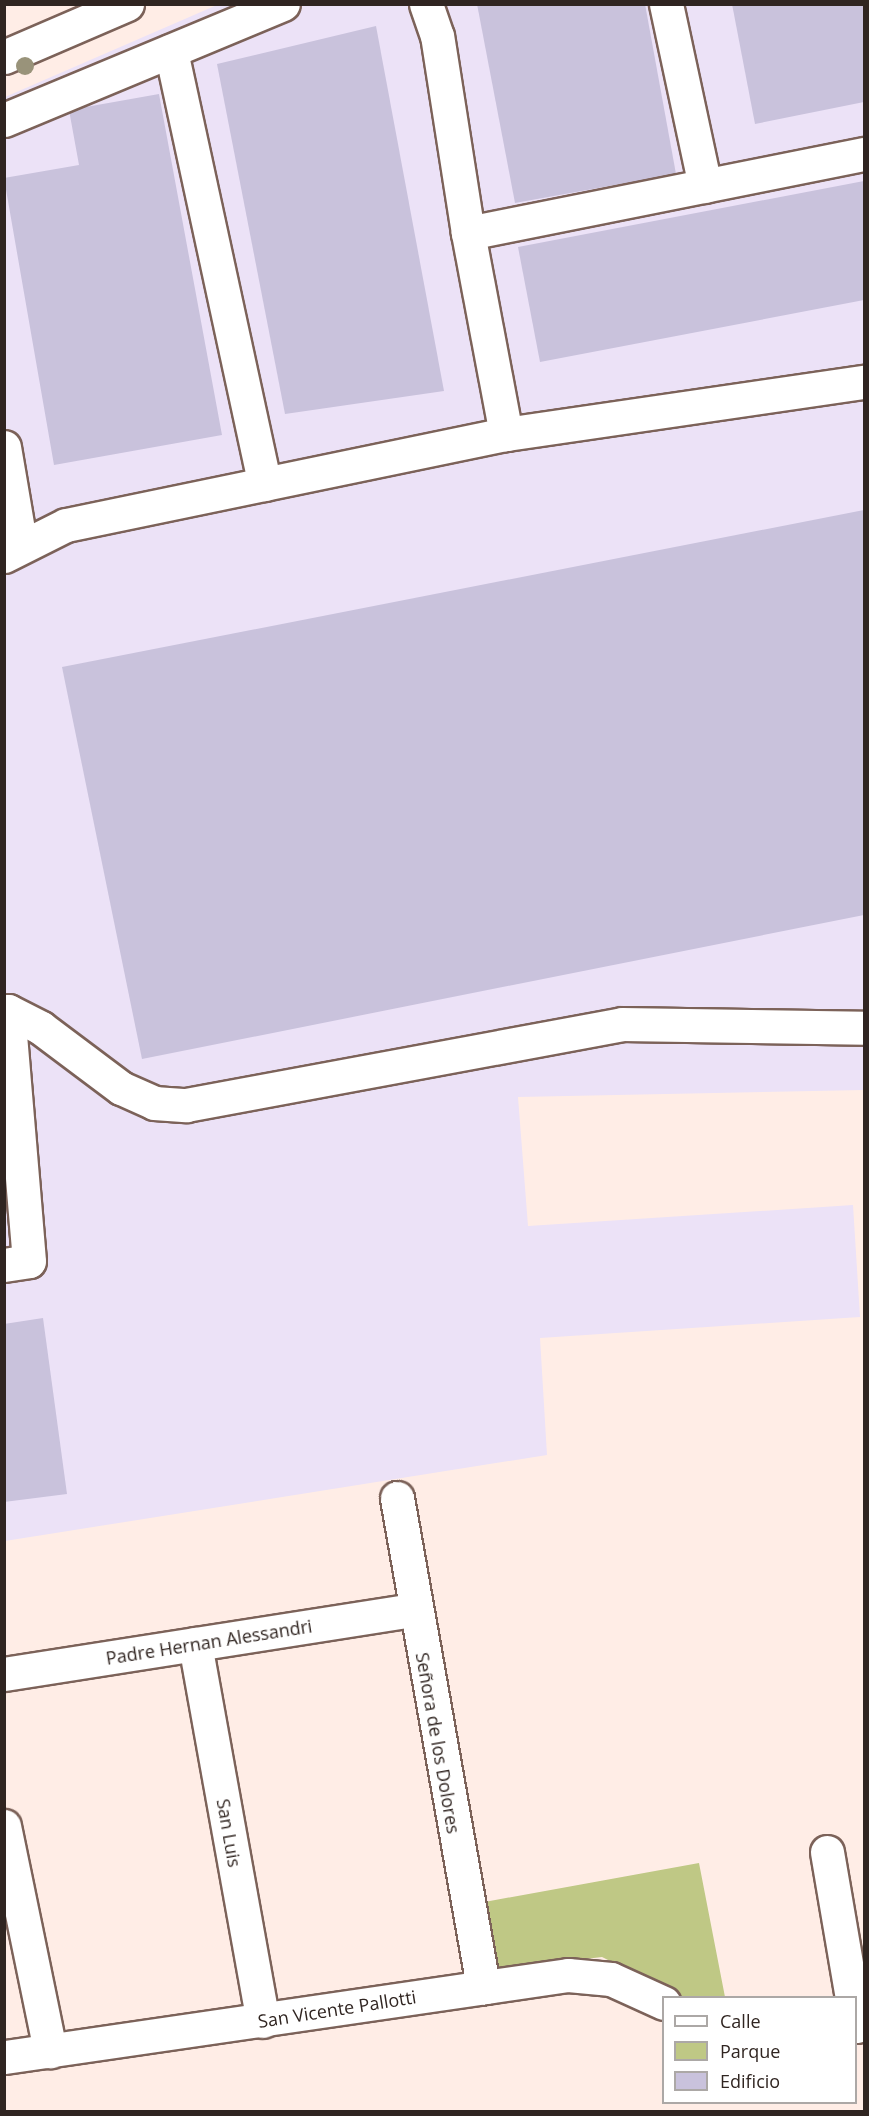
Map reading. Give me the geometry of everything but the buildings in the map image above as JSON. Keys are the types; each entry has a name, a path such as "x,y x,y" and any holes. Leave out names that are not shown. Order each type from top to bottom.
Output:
{"street":[{"path":"4,57 127,4"},
{"path":"4,120 283,4"},
{"path":"426,4 437,20 468,233 506,434"},
{"path":"666,4 705,186"},
{"path":"171,51 264,484"},
{"path":"468,233 864,154"},
{"path":"4,447 13,552 66,525 506,434 864,382"},
{"path":"6,1004 121,1088 154,1103 186,1105 622,1024 864,1028"},
{"path":"4,1265 29,1261 6,1004"},
{"name":"Señora de los Dolores","path":"397,1498 414,1610 483,1987"},
{"name":"Padre Hernan Alessandri","path":"4,1674 414,1610"},
{"name":"San Luis","path":"195,1644 262,2021"},
{"path":"4,1826 50,2051"},
{"path":"827,1852 853,1996"},
{"name":"San Vicente Pallotti","path":"4,2057 568,1975 595,1975 662,2003"}],"shaded area":[{"path":"217,5 864,5 864,1090 518,1097 528,1226 853,1205 860,1317 540,1338 547,1455 5,1541 5,97"}],"green space":[{"path":"699,1863 725,1996 681,1996 602,1957 493,1970 479,1903"}]}
